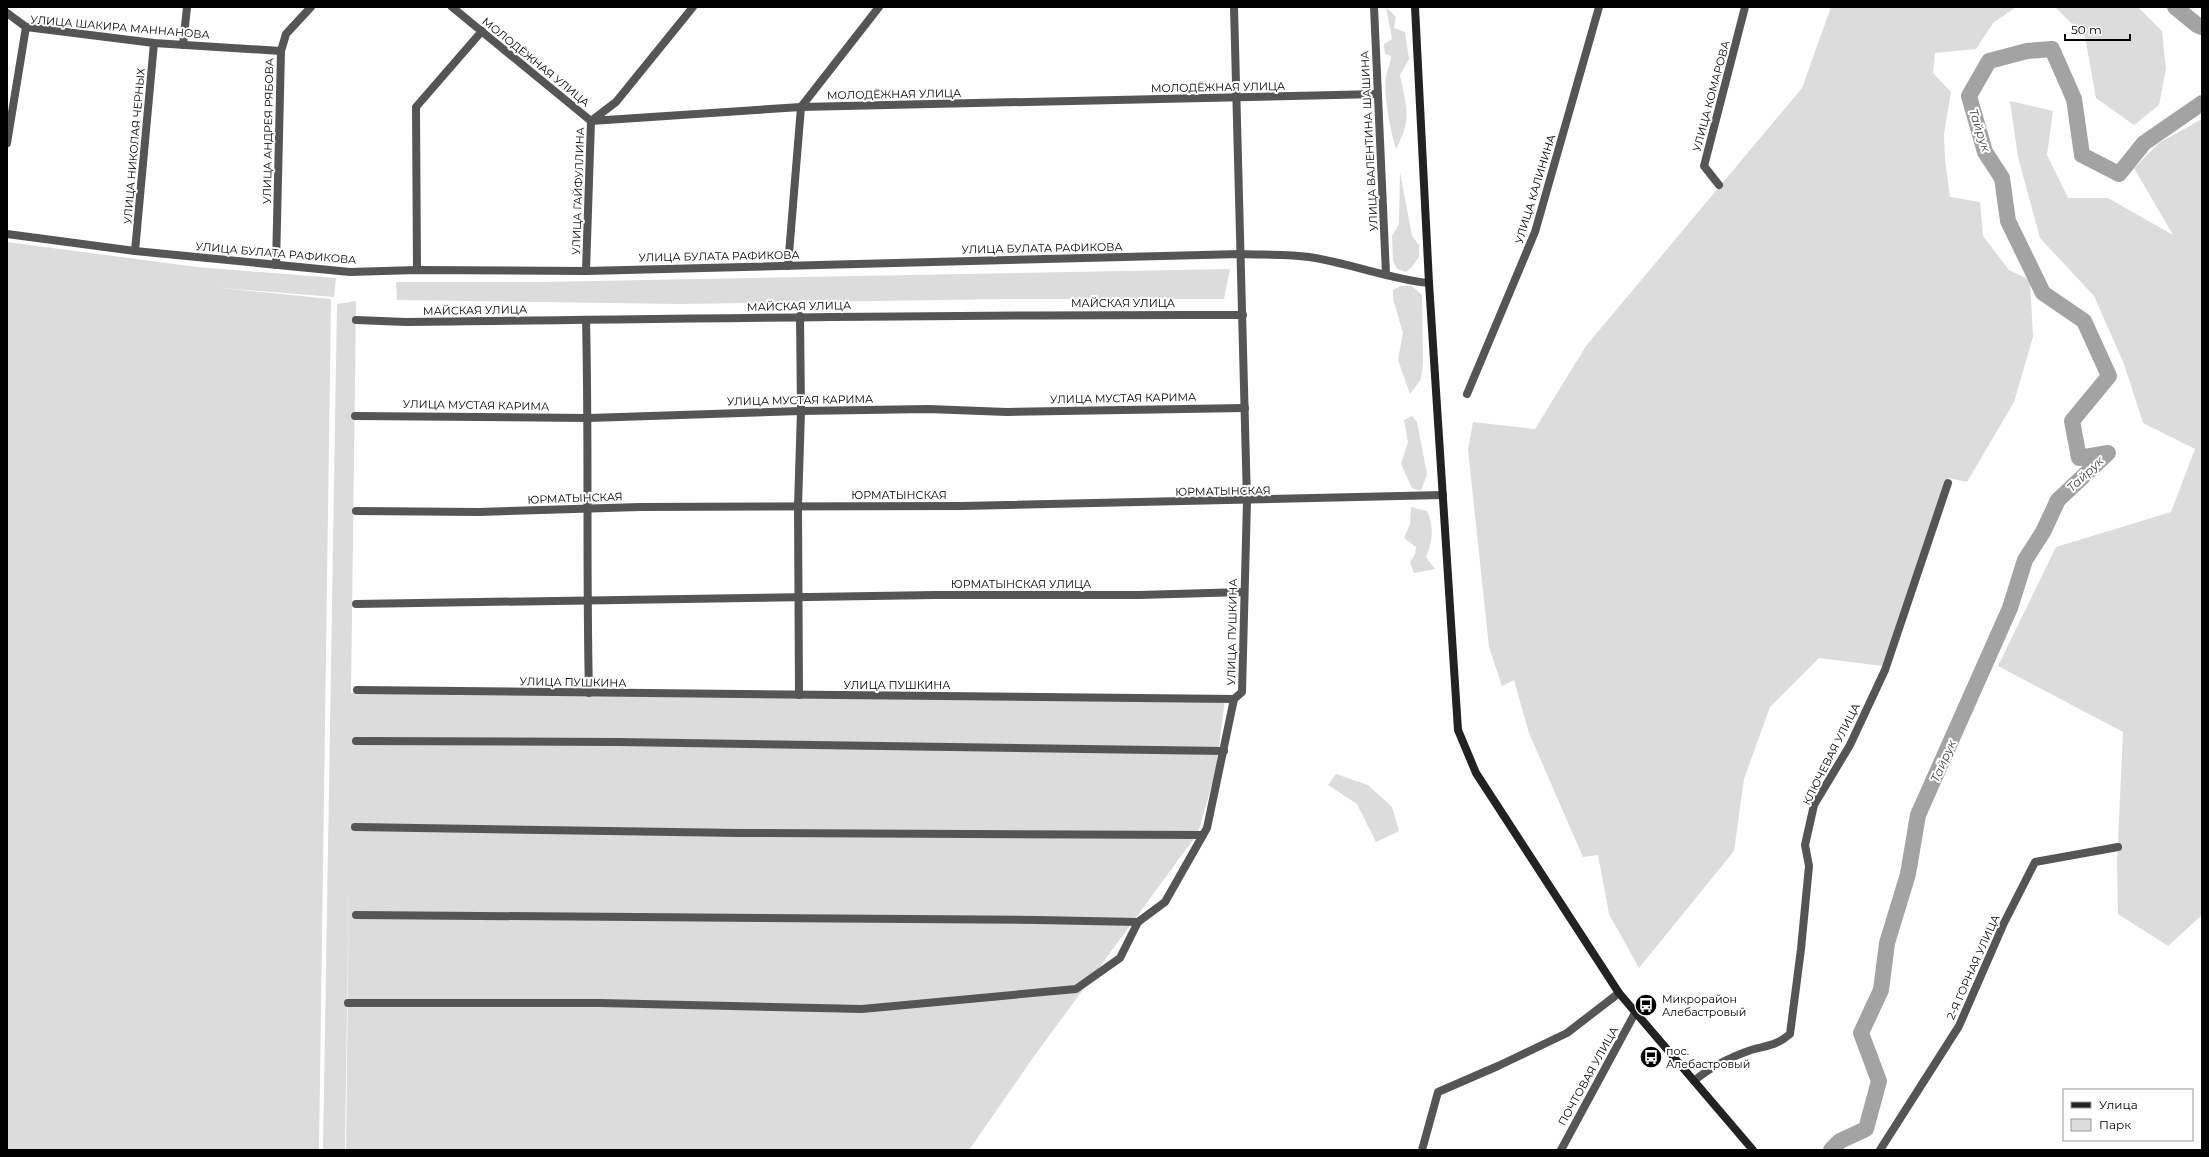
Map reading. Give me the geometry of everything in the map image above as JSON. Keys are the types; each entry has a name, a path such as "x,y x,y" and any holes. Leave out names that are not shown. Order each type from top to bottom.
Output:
{"street":[{"path":"183,45 187,7"},
{"name":"УЛИЦА АНДРЕЯ РЯБОВА","path":"276,265 281,51 286,34 311,7"},
{"name":"МОЛОДЁЖНАЯ УЛИЦА","path":"452,7 591,121 801,107 1378,94"},
{"name":"УЛИЦА ГАЙФУЛЛИНА","path":"586,271 591,121 616,102 693,7"},
{"path":"788,266 801,107 879,7"},
{"name":"УЛИЦА ПУШКИНА","path":"357,690 1234,699 1242,692 1247,501 1234,7"},
{"name":"УЛИЦА ВАЛЕНТИНА ШАШИНА","path":"1374,7 1386,274"},
{"path":"1415,7 1429,283 1458,730 1476,773 1620,993 1635,1013 1753,1150"},
{"name":"УЛИЦА КАЛИНИНА","path":"1467,394 1535,232 1599,7"},
{"name":"УЛИЦА КОМАРОВА","path":"1719,185 1704,166 1745,7"},
{"path":"7,13 26,27"},
{"name":"УЛИЦА ШАКИРА МАННАНОВА","path":"7,143 26,27 154,43 281,51"},
{"path":"418,270 416,107 482,31"},
{"name":"УЛИЦА НИКОЛАЯ ЧЕРНЫХ","path":"135,251 154,43"},
{"name":"УЛИЦА БУЛАТА РАФИКОВА","path":"7,234 135,251 350,272 418,270 586,271 1241,254 1309,257 1386,274 1406,281 1429,283"},
{"name":"МАЙСКАЯ УЛИЦА","path":"356,320 406,322 800,316 1243,315"},
{"path":"799,695 798,506 801,411 800,316"},
{"path":"586,320 589,418 587,600 590,693"},
{"name":"УЛИЦА МУСТАЯ КАРИМА","path":"355,416 589,418 801,411 928,409 1007,412 1245,408"},
{"name":"КЛЮЧЕВАЯ УЛИЦА","path":"1694,1081 1705,1072 1750,1050 1779,1043 1790,1034 1801,950 1809,866 1805,846 1814,805 1850,745 1885,670 1948,483"},
{"name":"ЮРМАТЫНСКАЯ","path":"356,511 479,512 588,508 962,506 1443,496"},
{"name":"ЮРМАТЫНСКАЯ УЛИЦА","path":"356,604 799,597 1139,595 1244,592"},
{"path":"348,1003 600,1003 862,1010 1076,990 1120,958 1138,922 1165,902 1208,828 1234,699"},
{"path":"356,740 618,742 1224,751"},
{"path":"355,827 747,833 1203,835"},
{"name":"2-Я ГОРНАЯ УЛИЦА","path":"1880,1150 1959,1026 2004,923 2035,862 2118,847"},
{"path":"356,915 1138,922"},
{"path":"1422,1150 1438,1092 1498,1066 1567,1033 1620,993"},
{"name":"ПОЧТОВАЯ УЛИЦА","path":"1561,1150 1635,1013"}],"green space":[{"path":"1386,7 1396,17 1394,28 1405,32 1409,59 1400,75 1407,112 1405,129 1396,149 1390,124 1385,84 1391,56 1385,54 1384,44 1392,39"},
{"path":"1831,7 2016,7 1993,23 1976,49 1935,53 1933,73 1951,92 1944,134 1945,160 1950,197 1980,202 1983,236 2009,270 2030,280 2033,337 2014,402 1967,482 1948,478 1882,666 1819,658 1770,707 1744,779 1734,851 1639,968 1609,914 1598,855 1583,857 1529,733 1514,680 1502,686 1489,647 1468,450 1473,422 1535,429 1586,346 1802,88"},
{"path":"2055,7 2138,7 2162,31 2166,69 2159,105 2134,125 2096,98 2085,37"},
{"path":"2010,101 2053,111 2047,155 2068,198 2108,198 2173,235 2134,168 2159,143 2202,119 2202,915 2168,946 2118,914 2117,864 2123,732 1998,666 2056,547 2171,512 2195,449 2143,423 2124,364 2094,296 2040,238 2018,157"},
{"path":"1400,172 1412,236 1419,245 1419,257 1412,267 1406,272 1397,269 1393,261 1392,236 1399,224"},
{"path":"7,242 197,267 336,278 334,297 211,287 331,299 319,1150 7,1150"},
{"path":"1230,269 1224,299 1007,299 678,304 397,300 396,282 541,282"},
{"path":"1400,286 1412,286 1422,295 1423,364 1421,379 1410,394 1398,360 1403,333 1393,299 1393,290"},
{"path":"356,301 351,693 1225,699 1216,770 1198,833 1035,1055 969,1150 346,1150 349,878 345,1150 323,1150 337,304"},
{"path":"1412,416 1417,422 1427,474 1421,491 1412,488 1401,464 1408,442 1404,420"},
{"path":"1411,507 1427,511 1431,522 1432,534 1426,557 1435,569 1414,573 1410,562 1415,554 1416,547 1404,538 1410,524"},
{"path":"1336,774 1368,785 1392,807 1399,831 1376,842 1357,804 1328,785"}],"waterway":[{"name":"Тайрук","path":"2175,7 2197,25 2202,27"},
{"name":"Тайрук","path":"1831,1150 1840,1141 1866,1129 1879,1081 1861,1033 1881,990 1887,943 1908,874 1918,815 2010,608 2025,560 2043,532 2058,500 2108,453 2079,458 2072,421 2109,376 2084,321 2043,293 2008,221 2002,178 1985,152 1969,96 1989,61 2027,51 2052,49 2074,99 2082,155 2119,174 2144,143 2202,103"}],"place":[{"name":"Микрорайон Алебастровый","path":"1646,1005"},
{"name":"пос. Алебастровый","path":"1651,1057"}]}
